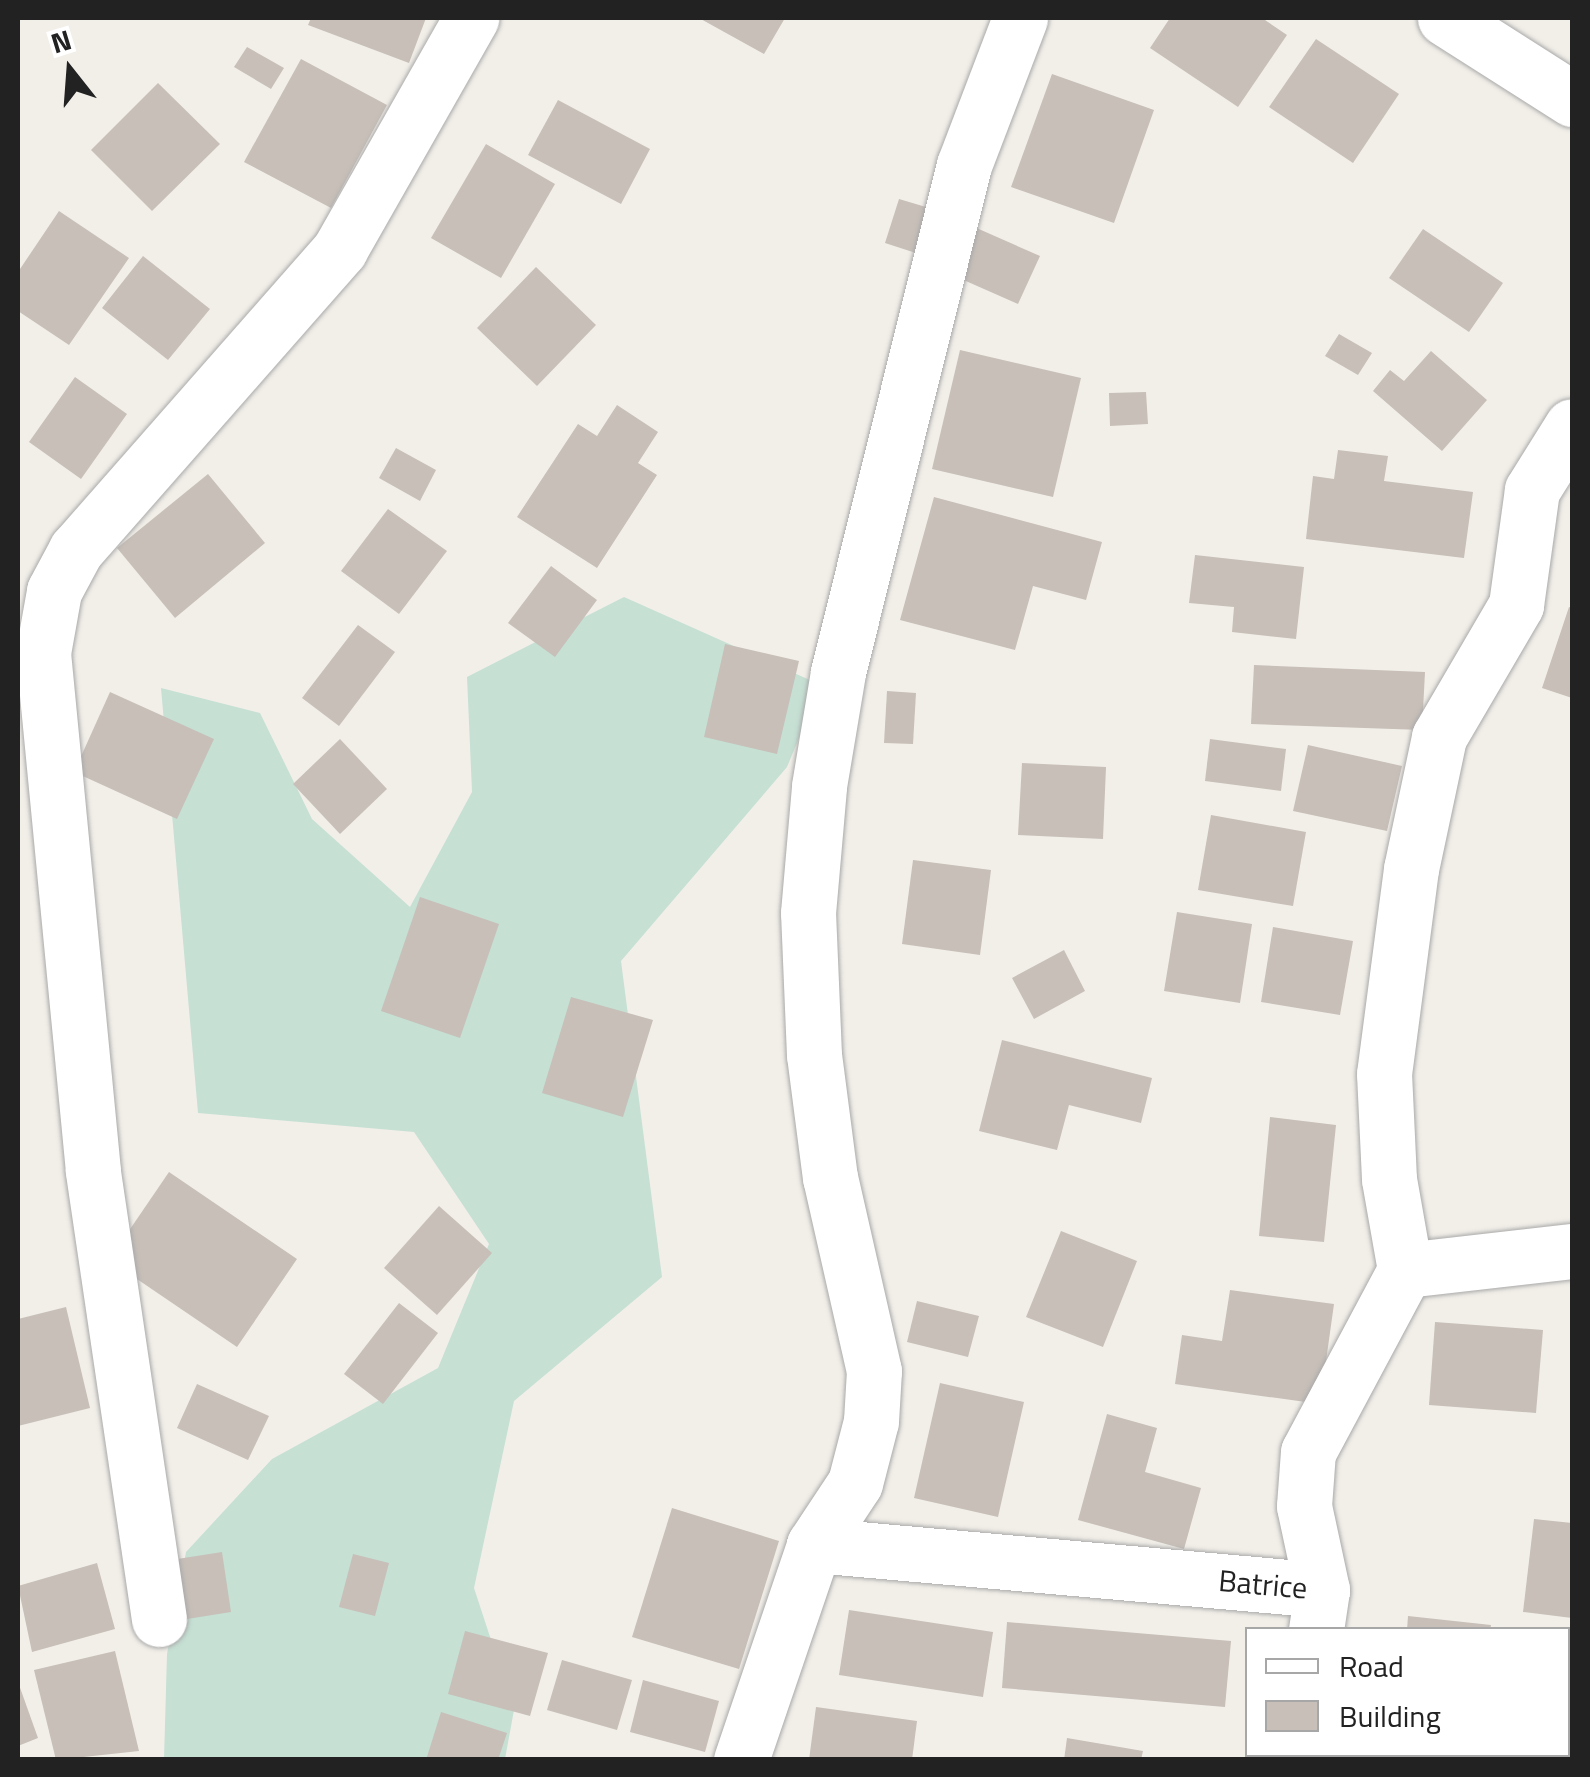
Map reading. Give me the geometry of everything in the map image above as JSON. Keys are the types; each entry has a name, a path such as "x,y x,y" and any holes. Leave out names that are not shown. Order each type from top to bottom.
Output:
{"street":[{"path":"160,1619 93,1170 43,652 54,591 76,550 340,249 471,18"},
{"path":"741,1760 814,1544 854,1483 871,1422 874,1370 830,1178 814,1055 808,913 819,786 838,672 964,164 1020,18"},
{"path":"1445,18 1572,99"},
{"path":"1572,426 1532,490 1516,606 1439,737 1411,869 1384,1074 1389,1178 1405,1270 1572,1250"},
{"name":"Batrice","path":"814,1544 1319,1610 1304,1506 1308,1452 1405,1270"}],"green space":[{"path":"624,597 821,685 787,767 621,961 662,1277 514,1401 474,1588 514,1710 505,1759 164,1759 167,1654 186,1552 272,1459 438,1368 489,1244 414,1132 198,1113 161,688 260,713 312,819 410,907 472,792 467,677"}],"building":[{"path":"311,18 426,18 409,63 308,25"},
{"path":"699,18 785,18 764,54"},
{"path":"1170,18 1262,18 1287,35 1238,107 1150,48"},
{"path":"1316,39 1399,94 1353,163 1269,107"},
{"path":"247,47 284,68 271,89 234,67"},
{"path":"301,59 387,105 331,208 244,162"},
{"path":"1052,74 1154,110 1114,223 1011,187"},
{"path":"158,83 220,144 152,211 91,150"},
{"path":"558,100 650,149 621,204 528,155"},
{"path":"486,144 555,184 501,278 431,238"},
{"path":"899,199 936,210 922,255 885,243"},
{"path":"59,211 129,258 69,345 18,311 18,272"},
{"path":"972,226 1040,256 1018,304 950,274"},
{"path":"1423,229 1503,283 1469,332 1389,278"},
{"path":"143,256 210,309 168,360 102,308"},
{"path":"536,267 596,325 537,386 477,328"},
{"path":"1339,334 1372,353 1358,375 1325,356"},
{"path":"960,350 1081,378 1053,497 932,469"},
{"path":"1431,351 1487,400 1442,451 1373,391 1390,370 1404,381"},
{"path":"75,377 127,414 81,479 29,442"},
{"path":"1146,392 1148,424 1110,426 1109,393"},
{"path":"617,405 658,432 638,463 657,475 597,568 517,517 578,424 597,436"},
{"path":"396,448 436,470 420,501 379,478"},
{"path":"1338,450 1388,456 1384,481 1473,492 1464,558 1306,539 1313,476 1334,479"},
{"path":"208,474 265,543 175,618 117,548"},
{"path":"934,497 1102,542 1086,600 1033,586 1015,650 900,620"},
{"path":"388,509 447,551 399,614 341,571"},
{"path":"1195,555 1304,567 1296,639 1232,632 1234,607 1189,603"},
{"path":"551,566 597,600 555,657 508,623"},
{"path":"1569,607 1572,608 1572,698 1542,688"},
{"path":"358,625 395,652 339,726 302,698"},
{"path":"725,644 799,661 777,754 704,737"},
{"path":"1254,665 1425,672 1422,730 1251,724"},
{"path":"887,691 916,693 913,744 884,743"},
{"path":"110,692 214,739 177,819 74,772"},
{"path":"340,739 387,789 340,834 293,784"},
{"path":"1210,739 1286,749 1281,791 1205,781"},
{"path":"1308,745 1402,766 1387,831 1293,811"},
{"path":"1022,763 1106,767 1103,839 1018,835"},
{"path":"1211,815 1306,832 1293,906 1198,890"},
{"path":"913,860 991,870 980,955 902,944"},
{"path":"420,897 499,924 460,1038 381,1011"},
{"path":"1177,912 1252,924 1240,1003 1164,991"},
{"path":"1273,927 1353,941 1340,1015 1261,1002"},
{"path":"1064,950 1085,991 1034,1019 1012,978"},
{"path":"571,997 653,1020 623,1117 542,1093"},
{"path":"1002,1040 1152,1078 1141,1123 1069,1105 1057,1150 979,1131"},
{"path":"1270,1117 1336,1125 1324,1242 1259,1236"},
{"path":"169,1172 297,1259 237,1347 109,1260"},
{"path":"439,1206 492,1253 437,1315 384,1268"},
{"path":"1061,1231 1137,1261 1103,1347 1026,1317"},
{"path":"1230,1290 1334,1304 1320,1404 1175,1384 1182,1335 1222,1341"},
{"path":"917,1301 979,1316 968,1357 907,1342"},
{"path":"399,1303 438,1333 383,1404 344,1374"},
{"path":"66,1307 90,1408 18,1426 18,1319"},
{"path":"1435,1322 1543,1330 1536,1413 1429,1405"},
{"path":"940,1383 1024,1402 998,1517 914,1498"},
{"path":"197,1384 269,1416 248,1460 177,1428"},
{"path":"1107,1414 1157,1428 1145,1472 1201,1488 1184,1549 1078,1520"},
{"path":"672,1508 779,1541 739,1669 632,1637"},
{"path":"1534,1519 1572,1523 1572,1618 1523,1612"},
{"path":"222,1552 231,1612 181,1620 171,1560"},
{"path":"353,1554 389,1563 375,1616 339,1607"},
{"path":"97,1563 115,1629 32,1652 18,1586"},
{"path":"849,1610 993,1632 983,1697 839,1675"},
{"path":"1408,1616 1491,1625 1491,1627 1407,1627"},
{"path":"1007,1622 1231,1641 1225,1707 1002,1688"},
{"path":"465,1631 548,1653 530,1716 448,1694"},
{"path":"115,1651 139,1751 56,1760 34,1670"},
{"path":"562,1660 632,1680 617,1730 547,1710"},
{"path":"643,1680 719,1701 705,1752 630,1732"},
{"path":"18,1682 38,1738 18,1746"},
{"path":"816,1707 917,1721 912,1760 809,1760"},
{"path":"441,1712 507,1733 498,1760 426,1760"},
{"path":"1067,1738 1143,1751 1141,1760 1064,1760"}]}
